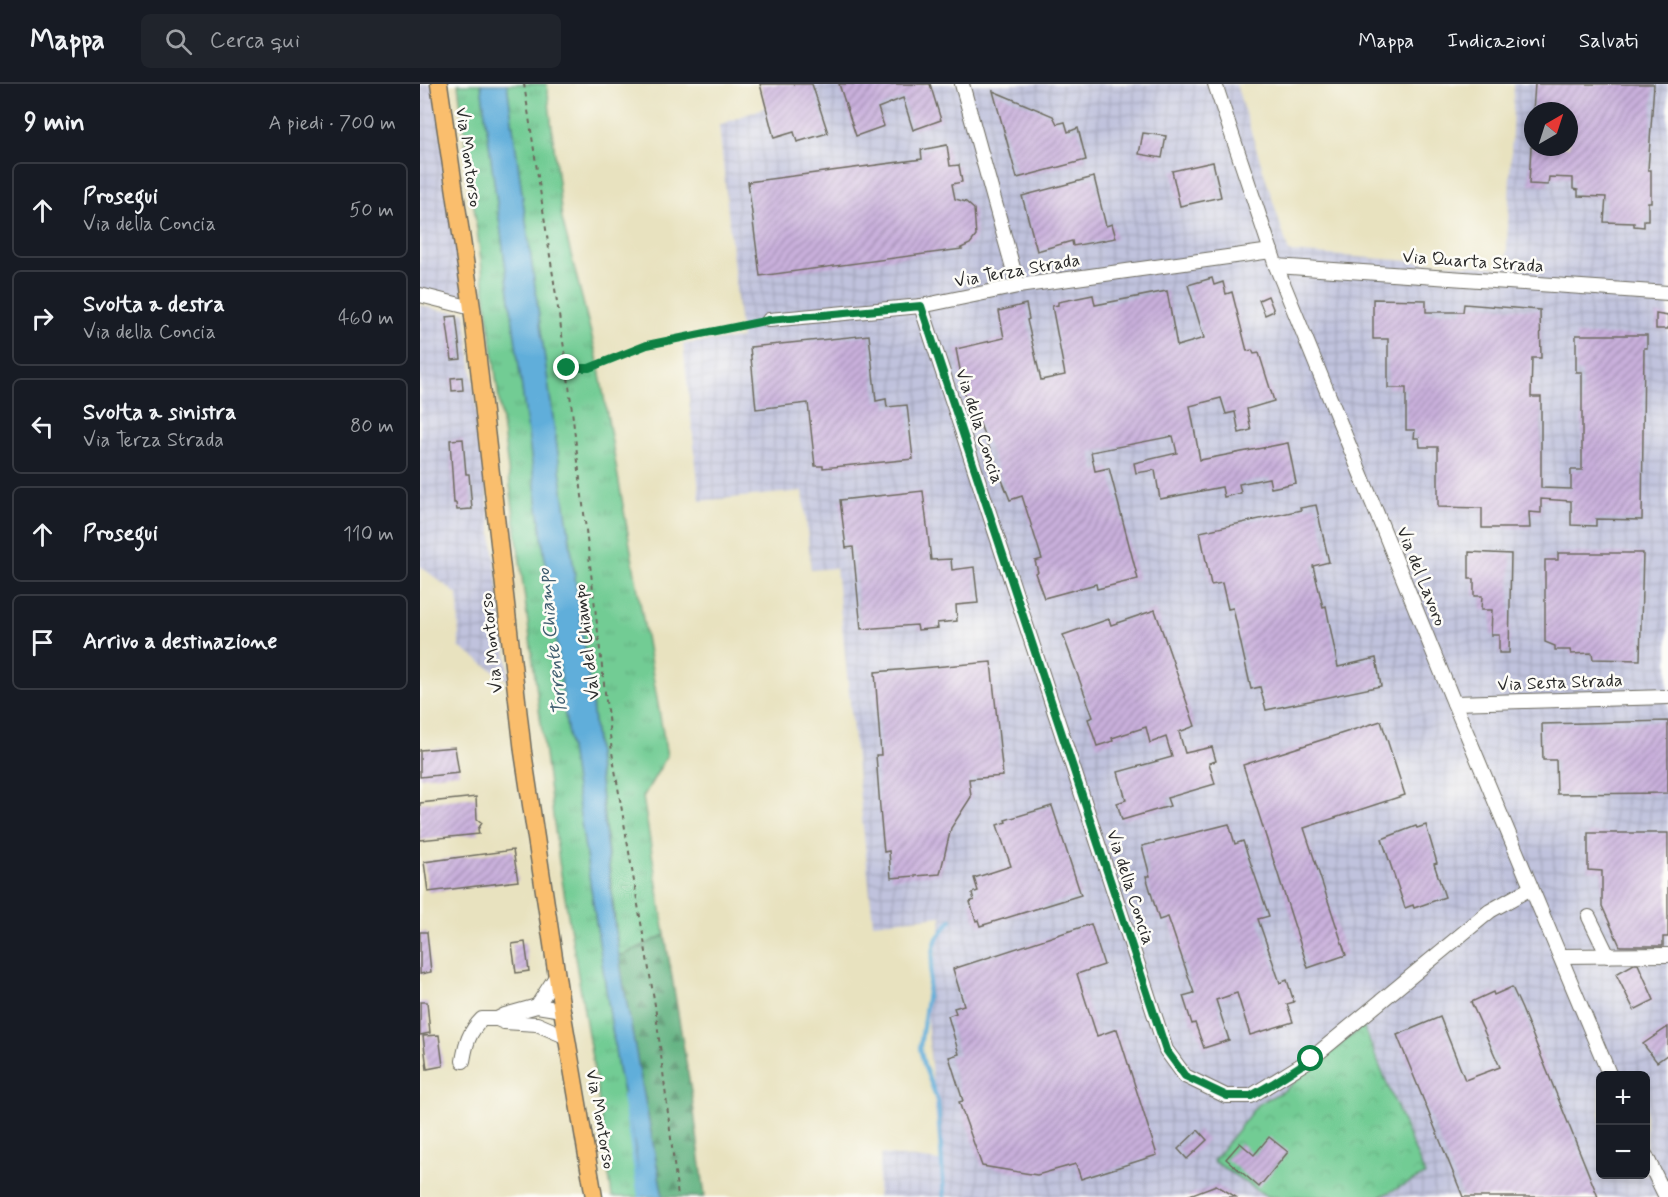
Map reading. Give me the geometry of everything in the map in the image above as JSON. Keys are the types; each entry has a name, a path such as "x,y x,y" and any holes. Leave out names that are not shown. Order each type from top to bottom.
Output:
{"main road":[{"name":"Via Montorso","path":"439,84 472,308 523,752 562,1010 594,1197"}],"street":[{"path":"962,84 1018,286"},
{"name":"Via del Lavoro","path":"1215,84 1276,266 1454,703 1608,1071"},
{"name":"Via Terza Strada","path":"769,320 921,306 1018,286 1271,251"},
{"name":"Via Quarta Strada","path":"1276,266 1668,293"},
{"path":"420,295 472,308"},
{"name":"Via della Concia","path":"921,306 1166,1050 1185,1076 1227,1096 1251,1096 1311,1059 1490,910 1531,888"},
{"name":"Via Sesta Strada","path":"1454,703 1668,697"},
{"path":"1589,917 1608,956"},
{"path":"1560,956 1668,955"},
{"path":"537,1006 557,975"},
{"path":"497,1019 537,1006 562,1010"},
{"path":"537,1024 562,1010"},
{"path":"463,1061 466,1041 473,1028 482,1019 537,1024 567,1037"},
{"path":"1650,1164 1665,1192"}],"path":[{"name":"Val del Chiampo","path":"524,84 567,368 612,752 655,1005 678,1197"},
{"path":"567,368 589,368 647,345 769,320"}],"shaded area":[{"path":"420,84 437,84 466,302 420,294"},
{"path":"760,84 1236,84 1289,252 1506,268 1514,84 1668,84 1668,1197 1379,1197 1425,1175 1285,1090 1258,1105 1214,1161 1268,1197 877,1197 881,1154 940,1161 926,1012 942,916 873,923 836,568 811,570 803,491 700,501 683,344 741,338 719,125 766,107"},
{"path":"420,305 439,310 465,312 510,682 459,647 458,595 420,566"}],"green space":[{"path":"458,84 481,84 565,715 618,1069 636,1152 639,1197 612,1197 596,1082 559,862"},
{"path":"507,84 547,84 562,219 597,357 667,756 643,797 665,935 619,957 591,694"},
{"path":"665,935 693,1104 705,1197 663,1197 619,957"},
{"path":"1363,1026 1425,1175 1379,1197 1268,1197 1213,1161 1258,1104 1285,1090"}],"water":[{"path":"481,84 507,84 591,694 615,930 663,1197 639,1197 636,1152 618,1069 565,715"}],"building":[{"path":"760,84 812,84 828,133 797,142 794,132 774,138"},
{"path":"839,84 930,84 941,120 913,130 903,98 878,108 884,126 856,136"},
{"path":"1535,84 1654,84 1648,170 1651,170 1651,202 1648,202 1648,220 1644,220 1644,227 1634,226 1634,223 1604,222 1606,197 1578,196 1578,190 1573,189 1573,178 1549,177 1548,185 1529,184 1531,156 1578,156 1578,102 1534,102"},
{"path":"993,91 1053,116 1057,124 1065,122 1068,132 1078,128 1086,160 1017,178"},
{"path":"1143,133 1166,136 1162,158 1139,154"},
{"path":"947,145 950,166 959,165 962,182 952,184 955,199 966,202 974,209 976,236 970,244 962,249 760,276 748,182 922,159 921,150"},
{"path":"1213,162 1221,197 1180,206 1172,171"},
{"path":"1094,177 1106,226 1112,224 1116,238 1073,246 1072,241 1037,251 1022,196"},
{"path":"1212,278 1214,285 1223,282 1226,294 1232,292 1247,351 1252,350 1254,354 1259,353 1274,401 1247,409 1251,430 1239,433 1235,412 1226,414 1221,398 1190,406 1200,460 1288,443 1296,483 1271,488 1269,478 1239,484 1241,493 1224,497 1222,487 1160,499 1155,470 1136,473 1134,463 1177,453 1173,436 1091,452 1095,471 1109,468 1138,579 1097,589 1096,584 1044,598 1035,573 1038,572 1035,561 1042,559 1022,496 1010,500 979,422 973,424 966,405 956,349 1004,338 999,311 1026,304 1029,319 1027,320 1041,380 1065,375 1052,306 1058,305 1058,302 1093,295 1095,305 1167,291 1177,346 1204,338 1188,285"},
{"path":"1268,296 1274,311 1265,315 1259,300"},
{"path":"1373,299 1426,300 1426,312 1463,312 1464,304 1540,310 1541,358 1532,358 1531,397 1541,397 1541,488 1571,489 1571,470 1582,470 1582,372 1576,372 1576,335 1647,335 1647,348 1644,348 1642,520 1596,519 1596,526 1571,525 1571,501 1541,499 1541,513 1529,512 1530,528 1482,528 1482,508 1438,507 1438,447 1420,447 1419,438 1414,438 1415,430 1406,430 1406,388 1388,388 1388,339 1373,339"},
{"path":"1656,314 1668,316 1668,329 1656,329"},
{"path":"456,316 461,359 452,360 446,317"},
{"path":"869,335 876,401 886,399 887,407 907,405 913,459 823,468 823,466 815,466 808,403 756,409 750,347"},
{"path":"462,377 463,390 452,391 451,378"},
{"path":"463,439 472,509 457,510 456,503 454,503 450,440"},
{"path":"923,491 931,560 951,559 952,570 974,567 978,603 956,605 957,621 937,623 938,628 918,630 917,625 861,629 853,547 846,548 840,500"},
{"path":"1316,505 1329,562 1313,566 1323,607 1326,606 1338,667 1376,658 1381,686 1266,710 1260,687 1251,689 1233,608 1228,609 1222,583 1211,585 1200,532"},
{"path":"1469,552 1511,554 1509,653 1499,653 1499,635 1491,635 1492,610 1481,610 1482,596 1474,596 1474,579 1469,579"},
{"path":"1558,553 1643,553 1640,660 1593,659 1592,653 1571,654 1570,650 1555,650 1555,646 1545,642 1545,560 1558,560"},
{"path":"1155,610 1195,726 1179,732 1185,753 1212,747 1216,761 1209,763 1215,784 1167,798 1170,806 1122,820 1117,803 1126,800 1118,772 1172,757 1166,737 1150,743 1146,727 1112,738 1113,741 1097,746 1088,719 1093,717 1063,635 1109,619 1111,625"},
{"path":"991,662 1003,776 969,779 971,797 951,828 940,874 891,878 889,851 884,852 881,821 876,755 881,755 875,672"},
{"path":"1381,721 1405,795 1304,828 1346,955 1308,968 1243,765"},
{"path":"1668,721 1668,793 1557,794 1556,760 1543,760 1542,724"},
{"path":"455,747 459,773 420,777 420,750"},
{"path":"476,797 477,819 482,823 478,829 479,834 420,840 420,803"},
{"path":"1052,806 1081,895 980,926 970,902 974,900 972,893 978,891 974,878 1011,866 997,825 1006,822 1005,820"},
{"path":"1229,824 1235,844 1243,841 1269,916 1258,919 1280,983 1287,980 1294,1002 1287,1004 1293,1022 1250,1035 1237,993 1216,1000 1229,1040 1204,1048 1195,1023 1192,1024 1183,996 1194,993 1168,917 1159,920 1146,876 1150,876 1142,846"},
{"path":"1426,825 1437,863 1434,864 1445,897 1414,908 1413,905 1405,908 1382,839 1416,826 1417,828"},
{"path":"1588,833 1668,833 1668,937 1663,937 1663,946 1620,946 1602,906 1602,871 1588,870"},
{"path":"513,850 518,881 428,892 424,862"},
{"path":"1091,924 1104,965 1077,974 1097,1036 1117,1029 1157,1155 1081,1179 1076,1164 1037,1175 982,1166 959,1102 963,1101 949,1057 959,1054 948,1016 956,1013 954,1008 964,1005 953,969"},
{"path":"420,932 427,932 431,972 420,974"},
{"path":"525,942 529,971 516,973 512,944"},
{"path":"1638,964 1654,1000 1634,1010 1616,974"},
{"path":"1512,987 1598,1197 1463,1197 1397,1035 1440,1017 1465,1080 1500,1067 1471,1002 1493,992 1494,995"},
{"path":"420,1002 427,1002 430,1033 420,1035"},
{"path":"1668,1027 1668,1054 1657,1062 1643,1044"},
{"path":"439,1035 443,1066 427,1069 423,1036"},
{"path":"1198,1130 1207,1140 1187,1159 1178,1149"},
{"path":"1269,1137 1288,1152 1259,1187 1226,1159 1240,1143 1254,1155"},
{"path":"1216,1185 1236,1197 1187,1197 1187,1196"}],"waterway":[{"path":"944,1197 938,1102 920,1048 934,947 937,938 951,920"},
{"name":"Torrente Chiampo","path":"624,1096 640,1197"}],"route":[{"path":"567,368 589,368 647,345 769,320 921,306 1166,1050 1185,1076 1227,1096 1251,1096 1311,1059"}]}
